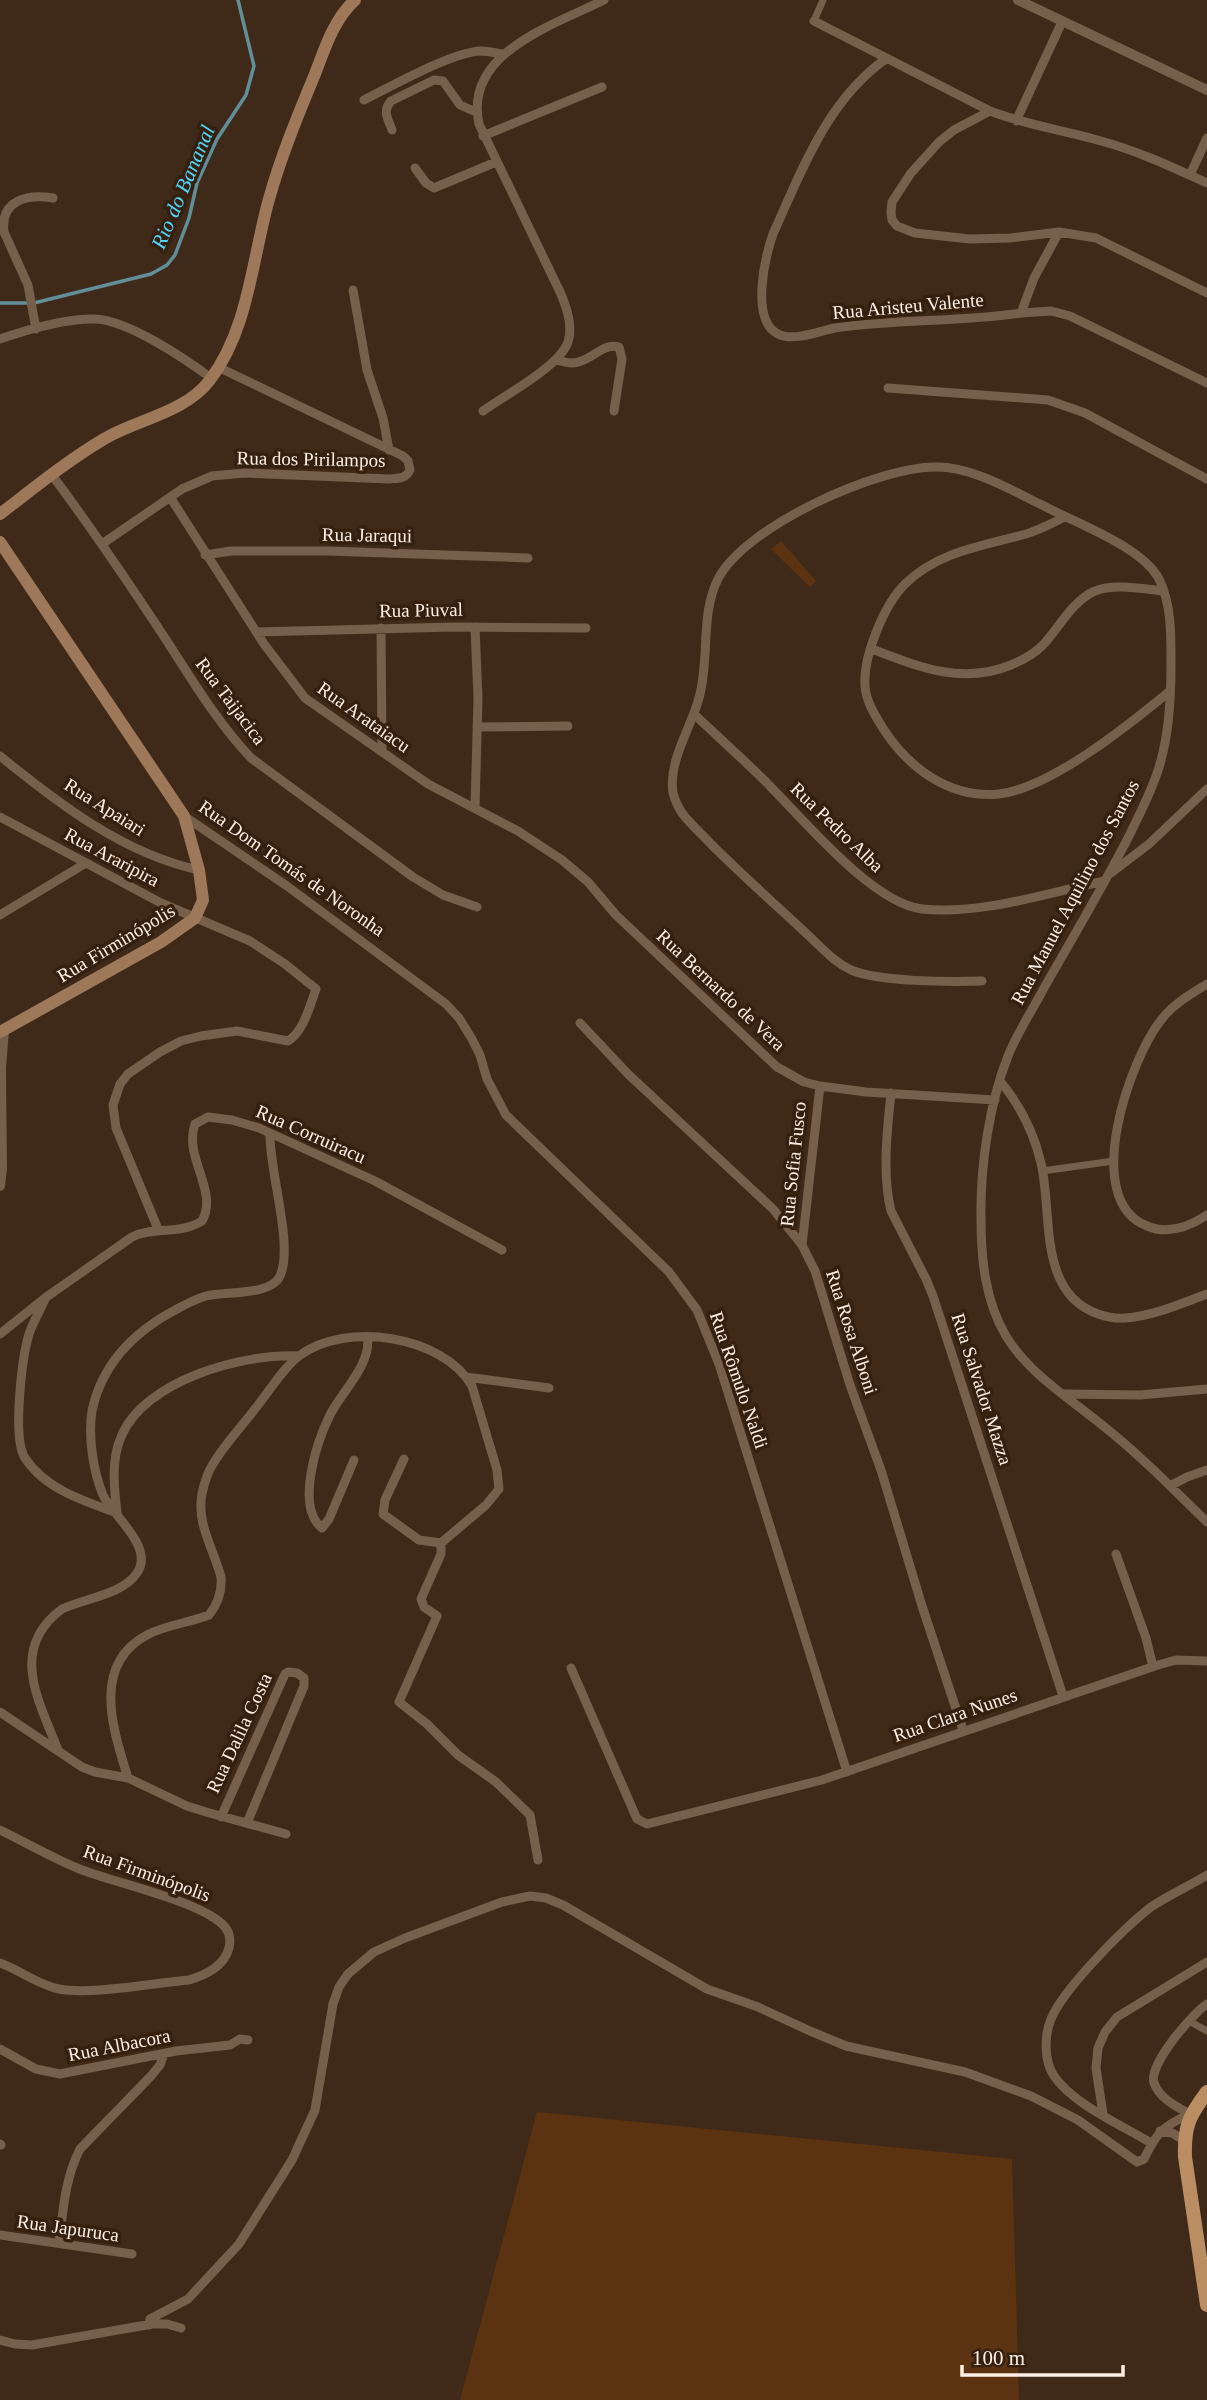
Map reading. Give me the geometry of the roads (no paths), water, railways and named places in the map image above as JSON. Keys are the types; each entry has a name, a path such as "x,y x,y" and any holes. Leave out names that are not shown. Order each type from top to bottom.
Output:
{"main road":[{"path":"0,514 106,438 180,404 204,387 215,373 242,311 269,197 298,114 341,13 355,0"},
{"name":"Rua Dom Tomás de Noronha","path":"0,542 184,816"},
{"name":"Rua Firminópolis","path":"2,1031 161,942 195,918 203,900 199,870 184,816"},
{"path":"1207,2092 1191,2114 1184,2140 1207,2305"}],"street":[{"path":"483,411 556,359 568,341 569,318 483,136 476,112 481,83 502,54 593,3 604,0"},
{"path":"823,0 814,22 990,111 1016,121 1147,155 1207,183"},
{"path":"1018,0 1207,90"},
{"path":"1016,121 1062,22"},
{"path":"364,100 471,52 502,54"},
{"name":"Rua Aristeu Valente","path":"887,58 869,70 828,119 773,234 767,251 762,285 763,308 768,326 779,335 792,336 867,323 957,320 1021,313"},
{"path":"392,130 385,111 391,101 434,80 443,81 460,105 476,112"},
{"path":"483,136 602,88"},
{"path":"990,111 954,130 926,155 892,202 892,220 904,230 915,233 970,239 1010,238 1059,232 1096,238 1207,293"},
{"path":"1190,176 1207,138"},
{"path":"415,169 426,183 434,188 496,162"},
{"path":"36,329 28,285 4,232 4,215 10,206 28,197 53,198"},
{"path":"1059,232 1041,264 1021,313 1051,311 1070,316 1207,383"},
{"path":"353,290 367,370 383,418 388,450"},
{"path":"0,339 83,320 116,323 215,373 388,450"},
{"path":"556,359 570,364 579,363 611,346 619,347 622,359 614,411"},
{"path":"888,388 1048,400 1085,413 1207,479"},
{"name":"Rua dos Pirilampos","path":"102,544 170,497 202,479 224,474 389,478 408,475 411,470 408,461 388,450"},
{"name":"Rua Manuel Aquilino dos Santos","path":"982,982 886,977 858,972 836,961 686,817 674,797 674,771 700,695 712,597 718,579 730,561 752,541 807,507 875,479 934,466 971,473 1138,555 1154,570 1164,591 1171,643 1171,691 1165,746 1150,794 1107,878 1008,1056 995,1100 981,1189 982,1254 988,1290 997,1319 1024,1359 1134,1452 1207,1522"},
{"name":"Rua Taijacica","path":"52,475 102,544 206,704 251,758 413,877 457,902 477,907"},
{"name":"Rua Arataiacu","path":"170,497 256,632 305,698 428,784 533,840 573,870"},
{"path":"1065,517 1027,533 956,551 919,573 894,598 880,625 866,675 865,688 870,706 891,740 910,762 925,774 940,783 970,792 996,794 1011,792 1036,782 1093,750 1171,691"},
{"name":"Rua Jaraqui","path":"205,555 232,551 328,551 528,558"},
{"path":"872,649 954,674 981,674 1003,668 1033,654 1080,601 1095,591 1164,591"},
{"path":"475,627 475,808"},
{"path":"382,628 382,752"},
{"name":"Rua Piuval","path":"256,632 382,628 586,628"},
{"name":"Rua Pedro Alba","path":"694,714 844,861 881,892 905,904 945,910 980,907 1107,878"},
{"path":"477,727 568,726"},
{"name":"Rua Apaiari","path":"0,757 116,838 162,860 199,870"},
{"path":"1107,878 1149,844 1207,789"},
{"name":"Rua Dom Tomás de Noronha","path":"184,816 287,887 446,1004 468,1031 484,1068"},
{"name":"Rua Araripira","path":"0,817 195,918 250,941 316,989 296,1035 288,1041 237,1031 181,1041 128,1074 120,1084 113,1105 116,1128 158,1229"},
{"path":"0,915 86,863"},
{"name":"Rua Bernardo de Vera","path":"573,870 588,882 621,920 777,1067 804,1082 891,1093 995,1100"},
{"path":"1207,984 1170,1010 1139,1055 1118,1124 1114,1161 1119,1194 1124,1206 1139,1223 1160,1230 1170,1230 1193,1223 1207,1214"},
{"name":"Rua Rosa Alboni","path":"580,1023 628,1074 773,1209 802,1245 814,1272 850,1385 881,1470 918,1594 964,1730"},
{"path":"0,1186 2,1031"},
{"name":"Rua Rômulo Naldi","path":"484,1068 497,1101 506,1115 651,1255 689,1296 698,1310 719,1364 847,1772"},
{"path":"1000,1081 1014,1098 1030,1133 1042,1171 1053,1261 1066,1292 1082,1307 1122,1319 1158,1312 1207,1294"},
{"name":"Rua Sofia Fusco","path":"802,1245 820,1086"},
{"name":"Rua Salvador Mazza","path":"891,1093 886,1156 891,1211 933,1296 1063,1696"},
{"name":"Rua Corruiracu","path":"158,1229 186,1228 204,1218 206,1195 191,1140 195,1125 208,1117 232,1119 375,1181 502,1250"},
{"path":"58,1750 33,1686 31,1673 38,1636 53,1616 72,1604 117,1588 137,1573 142,1560 138,1545 104,1496 92,1444 92,1413 103,1380 118,1354 131,1339 152,1323 198,1299 256,1290 267,1287 278,1279 283,1265 283,1239 272,1172 270,1134"},
{"path":"1042,1171 1114,1161"},
{"path":"0,1334 117,1245 145,1231 158,1229"},
{"path":"45,1298 29,1334 21,1384 19,1435 23,1455 37,1471 62,1491 117,1514"},
{"path":"354,1460 329,1519 322,1528 314,1522 310,1511 313,1464 330,1413 366,1357 369,1345 367,1337"},
{"path":"128,1779 112,1719 110,1696 115,1673 125,1654 138,1641 149,1634 209,1615 215,1608 222,1586 202,1523 201,1497 204,1485 214,1463 299,1356 327,1342 367,1337 394,1338 425,1347 444,1358 466,1377 481,1413 497,1470 499,1489 486,1505 441,1543 419,1540 383,1514 385,1500 404,1459"},
{"path":"117,1514 114,1475 120,1438 134,1416 151,1401 183,1380 208,1370 258,1357 299,1356"},
{"path":"466,1377 549,1388"},
{"path":"1065,1394 1167,1394 1207,1389"},
{"path":"1170,1486 1187,1476 1207,1470"},
{"path":"441,1543 441,1554 421,1599 424,1607 437,1616 399,1702 475,1769 496,1782 530,1815 538,1860"},
{"path":"1116,1554 1153,1667"},
{"name":"Rua Clara Nunes","path":"570,1668 637,1819 647,1824 847,1772 1063,1696 1176,1660 1207,1661"},
{"name":"Rua Dalila Costa","path":"220,1817 285,1674 297,1673 304,1678 304,1686 247,1823"},
{"path":"0,1712 82,1767 128,1779 187,1806 220,1817 286,1834"},
{"name":"Rua Firminópolis","path":"0,1830 83,1870 194,1908 221,1922 230,1941 221,1963 201,1976 188,1980 108,1988 59,1989 0,1963"},
{"path":"1151,2143 1103,2115 1062,2086 1054,2075 1048,2058 1046,2040 1051,2018 1078,1981 1114,1940 1159,1902 1207,1875"},
{"path":"149,2325 150,2319 188,2299 239,2244 292,2160 315,2110 333,2004 348,1973 374,1952 405,1938 502,1902 530,1896 546,1898 595,1922 707,1989 758,2007 846,2046 952,2069 1012,2088 1056,2107 1132,2160 1141,2162 1165,2125 1191,2114"},
{"path":"1103,2115 1096,2068 1098,2048 1105,2032 1117,2017 1207,1962"},
{"path":"1191,2114 1172,2105 1162,2095 1153,2076 1164,2054 1189,2021 1207,2004"},
{"path":"1189,2021 1207,2031"},
{"name":"Rua Albacora","path":"0,2049 36,2069 60,2074 176,2051 230,2045 240,2039 248,2040"},
{"path":"59,2243 67,2185 80,2149 151,2076 160,2065 164,2054"},
{"path":"1160,2131 1172,2133 1184,2140"},
{"name":"Rua Japuruca","path":"0,2235 132,2254"},
{"path":"0,2340 32,2345 149,2325 167,2323 181,2328"}],"waterway":[{"name":"Rio do Bananal","path":"0,303 34,303 151,274 167,265 175,255 189,218 197,183 217,139 246,95 254,66 238,0"}]}
